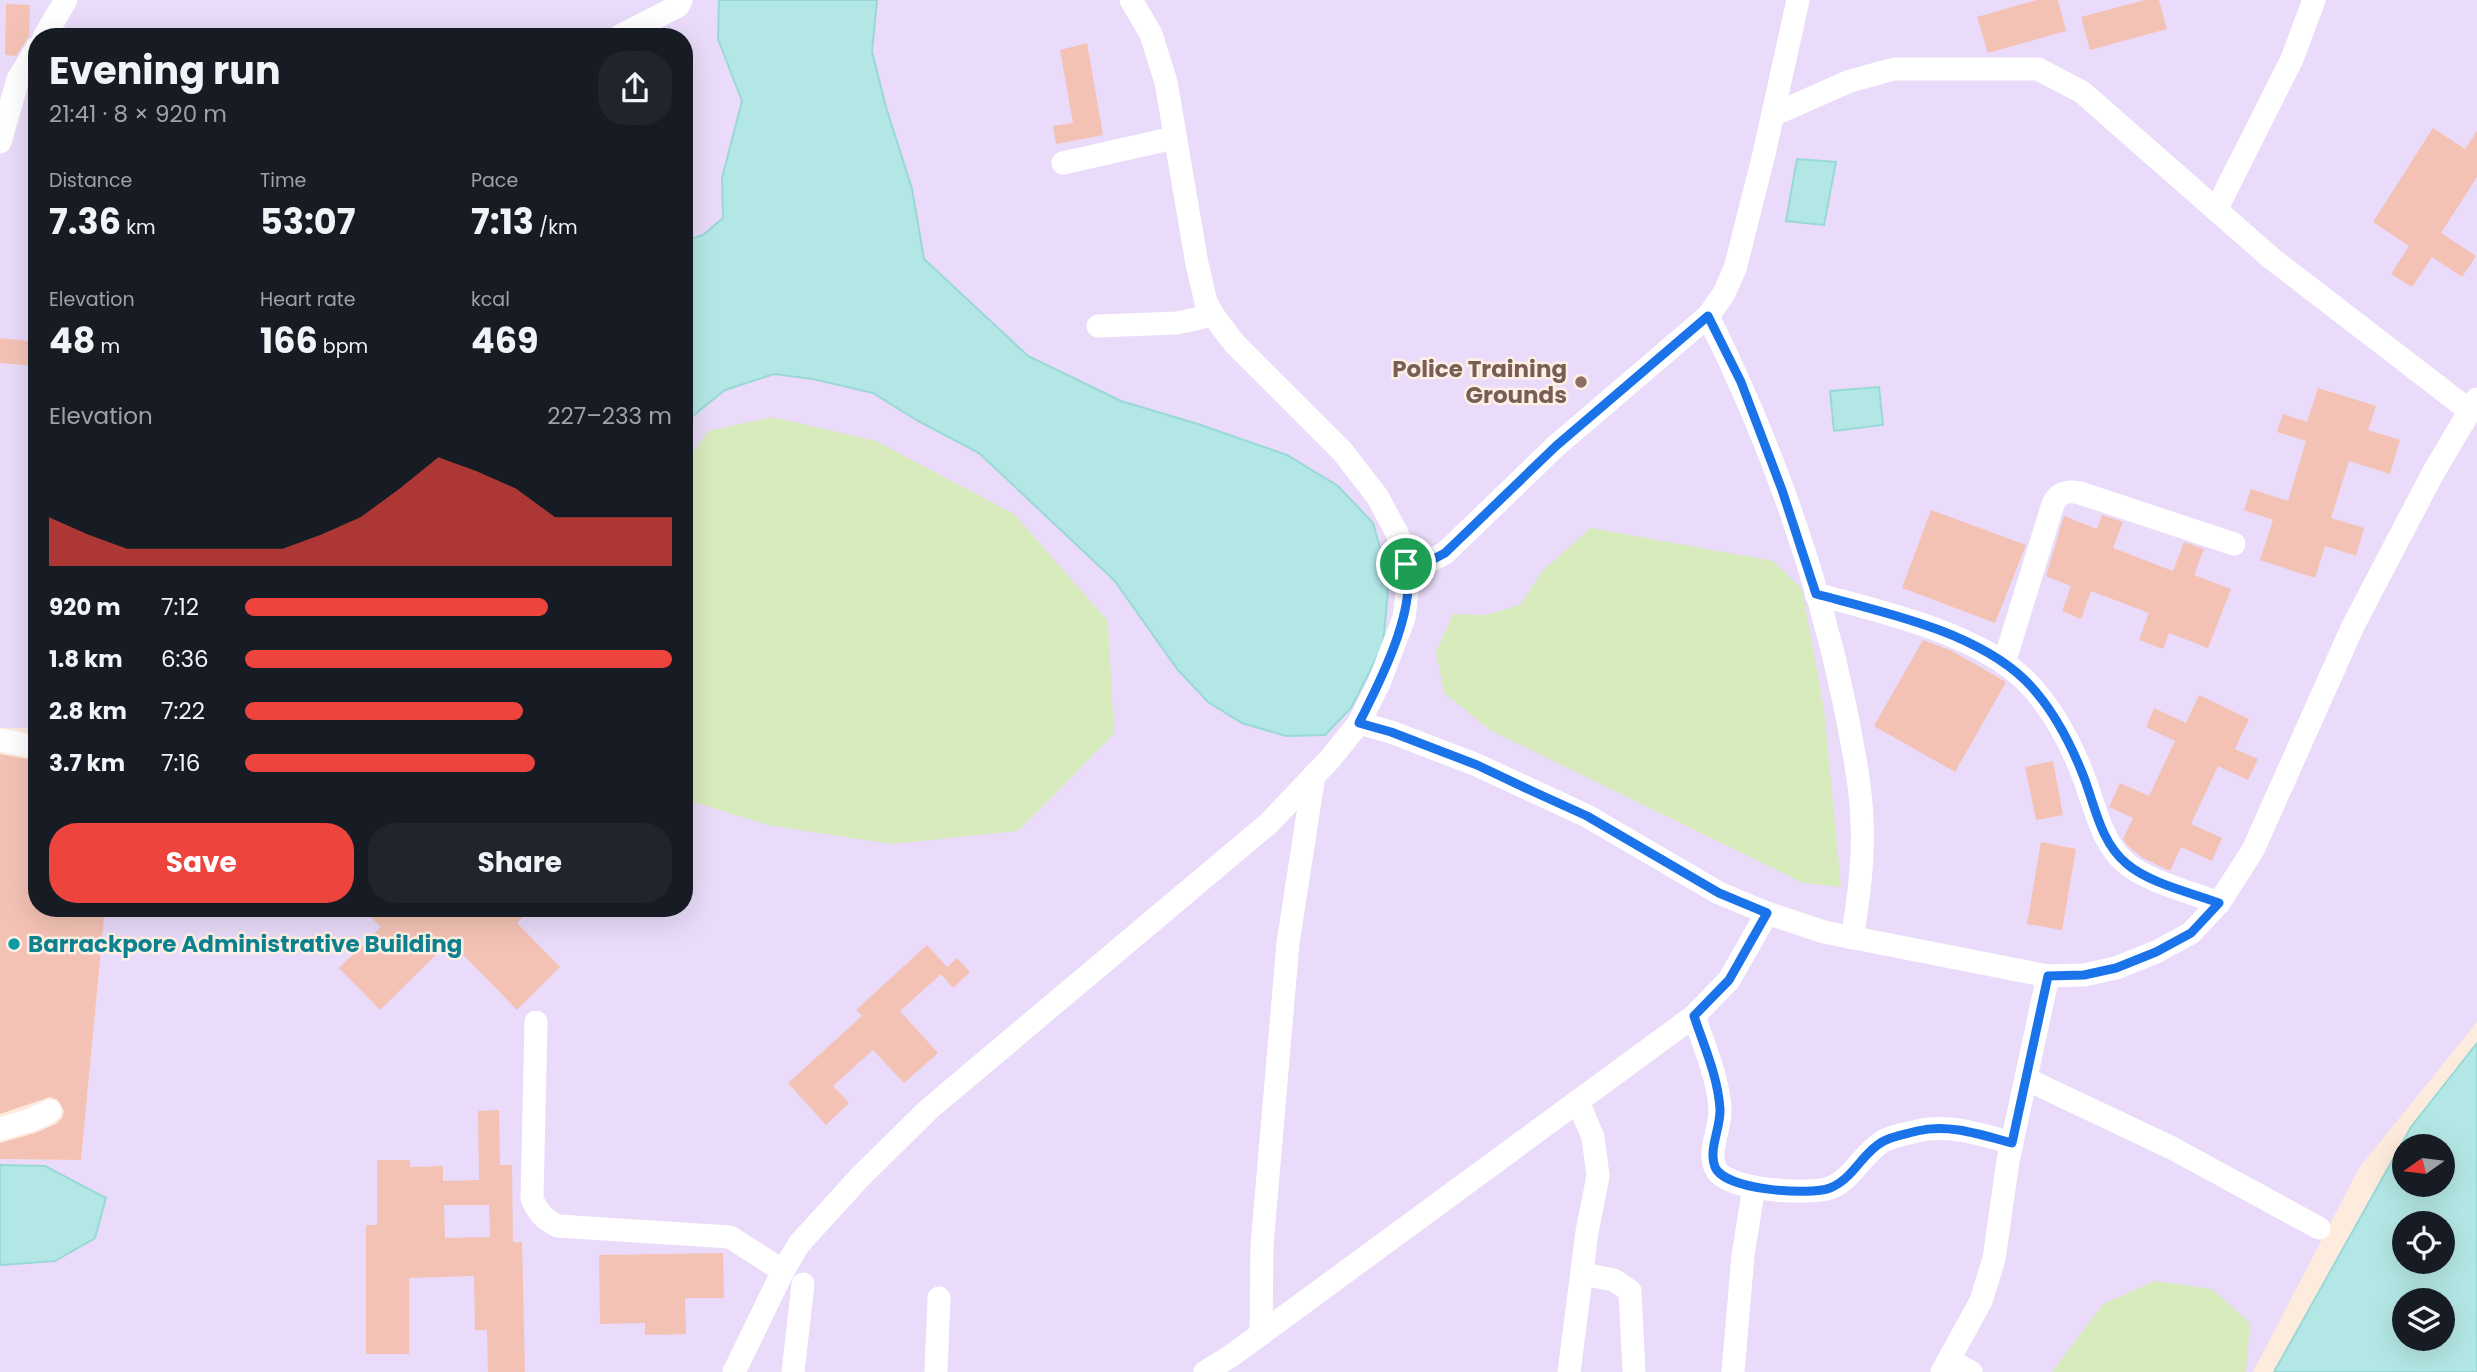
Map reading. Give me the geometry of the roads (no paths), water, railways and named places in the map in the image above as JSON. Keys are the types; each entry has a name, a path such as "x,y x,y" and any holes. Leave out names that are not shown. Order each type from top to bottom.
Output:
{"street":[{"path":"49,28 66,0"},
{"path":"635,28 678,6 681,0"},
{"path":"734,1372 783,1270 799,1244 822,1216 929,1109 1269,823 1359,723 1379,683 1404,618 1409,575 1397,533 1377,496 1342,451 1234,343 1206,302 1160,57 1132,0"},
{"path":"1406,564 1428,562 1445,553 1556,446 1708,316 1723,295 1735,269 1798,0"},
{"path":"2216,210 2292,60 2314,0"},
{"path":"0,142 18,79 28,63"},
{"path":"1359,723 1391,732 1502,776 1587,816 1719,893 1767,913 1824,932 1852,938 2048,976 2084,975 2116,968 2156,952 2191,933 2219,903 2253,850 2353,626 2433,473 2474,405 2271,258 2082,92 2038,69 1894,69 1850,81 1773,115"},
{"path":"1063,163 1174,138"},
{"path":"1098,326 1177,323 1213,315"},
{"path":"1708,316 1750,406 1782,490 1834,654 1850,734 1862,819 1862,877 1852,938"},
{"path":"2004,663 2053,504 2064,492 2080,493 2234,544"},
{"path":"1816,594 1941,630 2004,663 2026,681 2066,738 2109,844 2127,864 2155,879 2219,903"},
{"path":"0,740 28,745"},
{"path":"1261,1334 1262,1245 1288,943 1314,775"},
{"path":"1205,1372 1261,1334 1694,1016 1729,980 1767,913"},
{"path":"1971,1372 1946,1366 1980,1301 1994,1259 2012,1143 2048,976"},
{"path":"1694,1016 1719,1101 1713,1157 1715,1168 1725,1178 1754,1188 1829,1189 1844,1181 1882,1142 1921,1130 1960,1130 2012,1143"},
{"path":"536,1022 532,1199 539,1213 558,1226 730,1237 783,1270"},
{"path":"2026,1079 2163,1143 2319,1228"},
{"path":"1569,1372 1587,1232 1598,1177 1592,1137 1578,1102"},
{"path":"0,1129 50,1111"},
{"path":"1733,1372 1743,1255 1754,1188"},
{"path":"1583,1274 1614,1280 1630,1291 1634,1372"},
{"path":"793,1372 803,1284"},
{"path":"936,1372 939,1298"}],"water":[{"path":"719,0 877,0 872,52 912,189 924,259 1028,356 1121,401 1287,455 1338,486 1373,523 1389,579 1383,645 1351,708 1325,735 1286,736 1242,723 1208,702 1178,670 1114,580 979,453 918,421 873,393 813,379 774,374 725,390 693,416 693,238 703,235 723,218 722,178 742,101 718,39"},
{"path":"1797,159 1836,162 1824,225 1786,221"},
{"path":"1879,387 1883,425 1834,431 1830,391"},
{"path":"2477,1043 2477,1372 2274,1372 2392,1161 2392,1197 2455,1197 2455,1134 2407,1134"},
{"path":"0,1165 45,1166 106,1198 95,1238 55,1261 0,1265"}],"place":[{"name":"Police Training Grounds","path":"1581,382"},
{"name":"Barrackpore Administrative Building","path":"14,944"}]}
